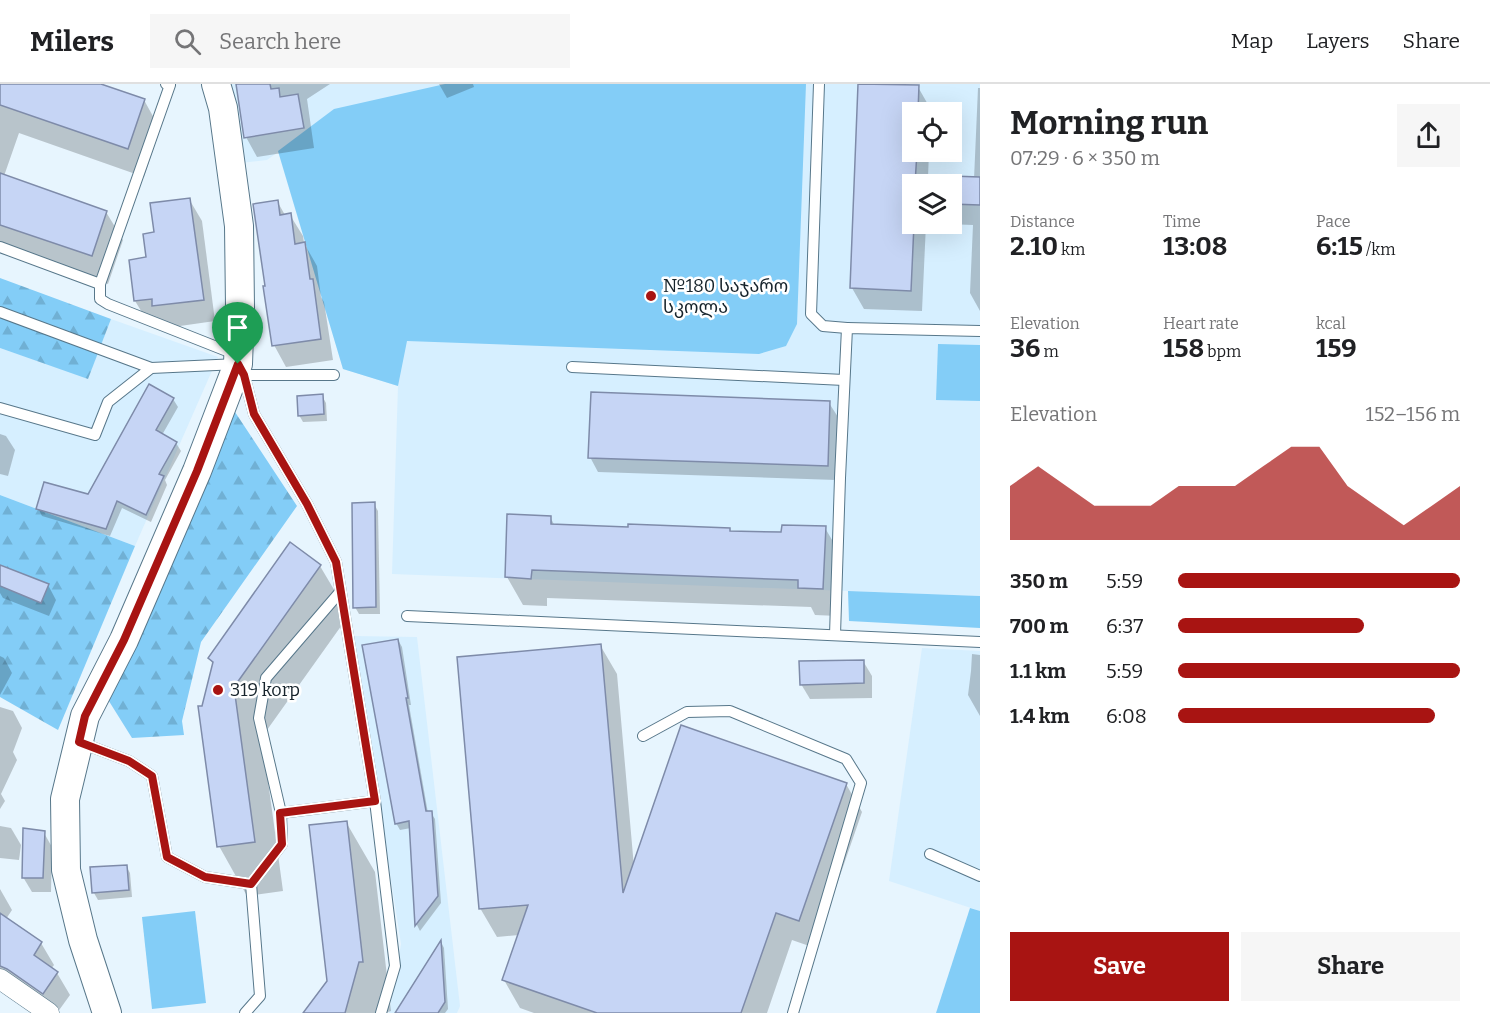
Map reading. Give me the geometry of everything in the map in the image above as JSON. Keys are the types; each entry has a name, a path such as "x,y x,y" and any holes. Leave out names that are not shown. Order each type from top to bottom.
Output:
{"street":[{"path":"107,1013 83,940 66,870 65,799 85,716 129,630 240,365 239,226 223,108 216,84"},
{"path":"0,979 49,1013"}],"lane":[{"path":"166,84 170,85 100,284 100,299 240,365 254,414 307,504 336,562 375,801 395,966 381,1013"},
{"path":"819,84 811,314 823,326 980,331"},
{"path":"0,247 100,284"},
{"path":"0,312 151,368 240,365 334,375"},
{"path":"835,635 847,328"},
{"path":"572,367 844,380"},
{"path":"0,408 95,435 108,402 151,368"},
{"path":"245,1013 260,996 251,884 282,844 280,813 259,718 266,678 340,592"},
{"path":"407,616 980,642"},
{"path":"643,736 687,712 730,711 846,759 861,783 793,1013"},
{"path":"79,742 129,761 152,776 167,857 205,877 251,884"},
{"path":"280,813 375,801"},
{"path":"930,854 980,876"}],"shaded area":[{"name":"№180 საჯარო სკოლა","path":"227,84 980,84 980,596 392,574 398,386 343,369 278,152 267,160 240,163"},
{"path":"111,319 218,357 135,546 0,495 0,348 88,378"},
{"path":"353,636 417,637 460,1006 457,1013 389,1013 401,944"},
{"path":"922,648 980,651 980,911 889,881"}],"green space":[{"path":"445,84 806,84 797,324 786,346 759,354 407,341 398,386 343,369 278,151 334,109"},
{"path":"0,278 111,319 88,379 0,348"},
{"path":"938,344 980,345 980,401 936,400"},
{"path":"235,412 297,506 201,642 182,721 184,735 132,738 107,698"},
{"path":"0,495 135,546 58,730 0,697"},
{"path":"848,591 980,596 980,628 849,621"},
{"path":"970,908 980,911 980,1013 936,1013"},
{"path":"195,911 206,1003 152,1009 142,917"}],"building":[{"path":"0,84 101,84 145,99 128,149 0,105"},
{"path":"236,84 270,84 271,89 279,88 280,97 298,94 304,128 244,138"},
{"path":"858,84 919,85 918,102 902,102 902,162 916,162 916,174 902,174 902,234 914,234 911,291 850,288"},
{"path":"0,173 107,211 92,256 0,225"},
{"path":"962,176 980,177 980,205 962,204"},
{"path":"190,198 204,300 152,306 152,299 134,301 129,260 146,257 143,234 154,232 150,203"},
{"path":"278,200 280,215 291,213 295,244 305,242 310,279 313,279 321,339 272,346 253,204"},
{"path":"149,384 174,398 156,430 177,442 159,474 164,476 146,515 117,501 106,529 36,509 44,482 88,494"},
{"path":"591,392 830,401 828,466 588,458"},
{"path":"323,394 324,414 298,416 297,396"},
{"path":"375,502 376,607 353,608 352,503"},
{"path":"507,514 551,516 551,524 628,527 628,524 730,528 730,531 781,532 782,525 826,526 823,589 798,588 798,580 532,570 531,579 505,577"},
{"name":"319 korp","path":"290,542 321,565 234,687 255,842 217,847 198,706 202,706 213,662 208,658"},
{"path":"0,565 49,584 41,603 0,586"},
{"path":"398,639 426,811 432,811 438,896 415,926 409,821 395,824 362,645"},
{"path":"601,644 623,893 681,725 847,783 799,921 776,913 741,1013 597,1013 502,980 528,905 479,909 457,657"},
{"path":"864,660 864,683 800,685 799,661"},
{"path":"347,821 363,962 359,962 345,1013 303,1013 327,981 309,825"},
{"path":"23,828 45,831 43,878 22,878"},
{"path":"127,865 129,890 92,893 90,867"},
{"path":"0,913 42,942 34,955 58,972 43,994 0,966"},
{"path":"441,940 445,1002 438,1013 395,1013"}],"place":[{"name":"№180 საჯარო სკოლა","path":"651,296"},
{"name":"319 korp","path":"218,690"}],"route":[{"path":"238,364 244,375 254,414 307,504 336,562 375,801 280,813 282,844 251,884 205,877 167,857 152,776 129,761 79,742 85,716 124,640 197,471 238,364"}]}
